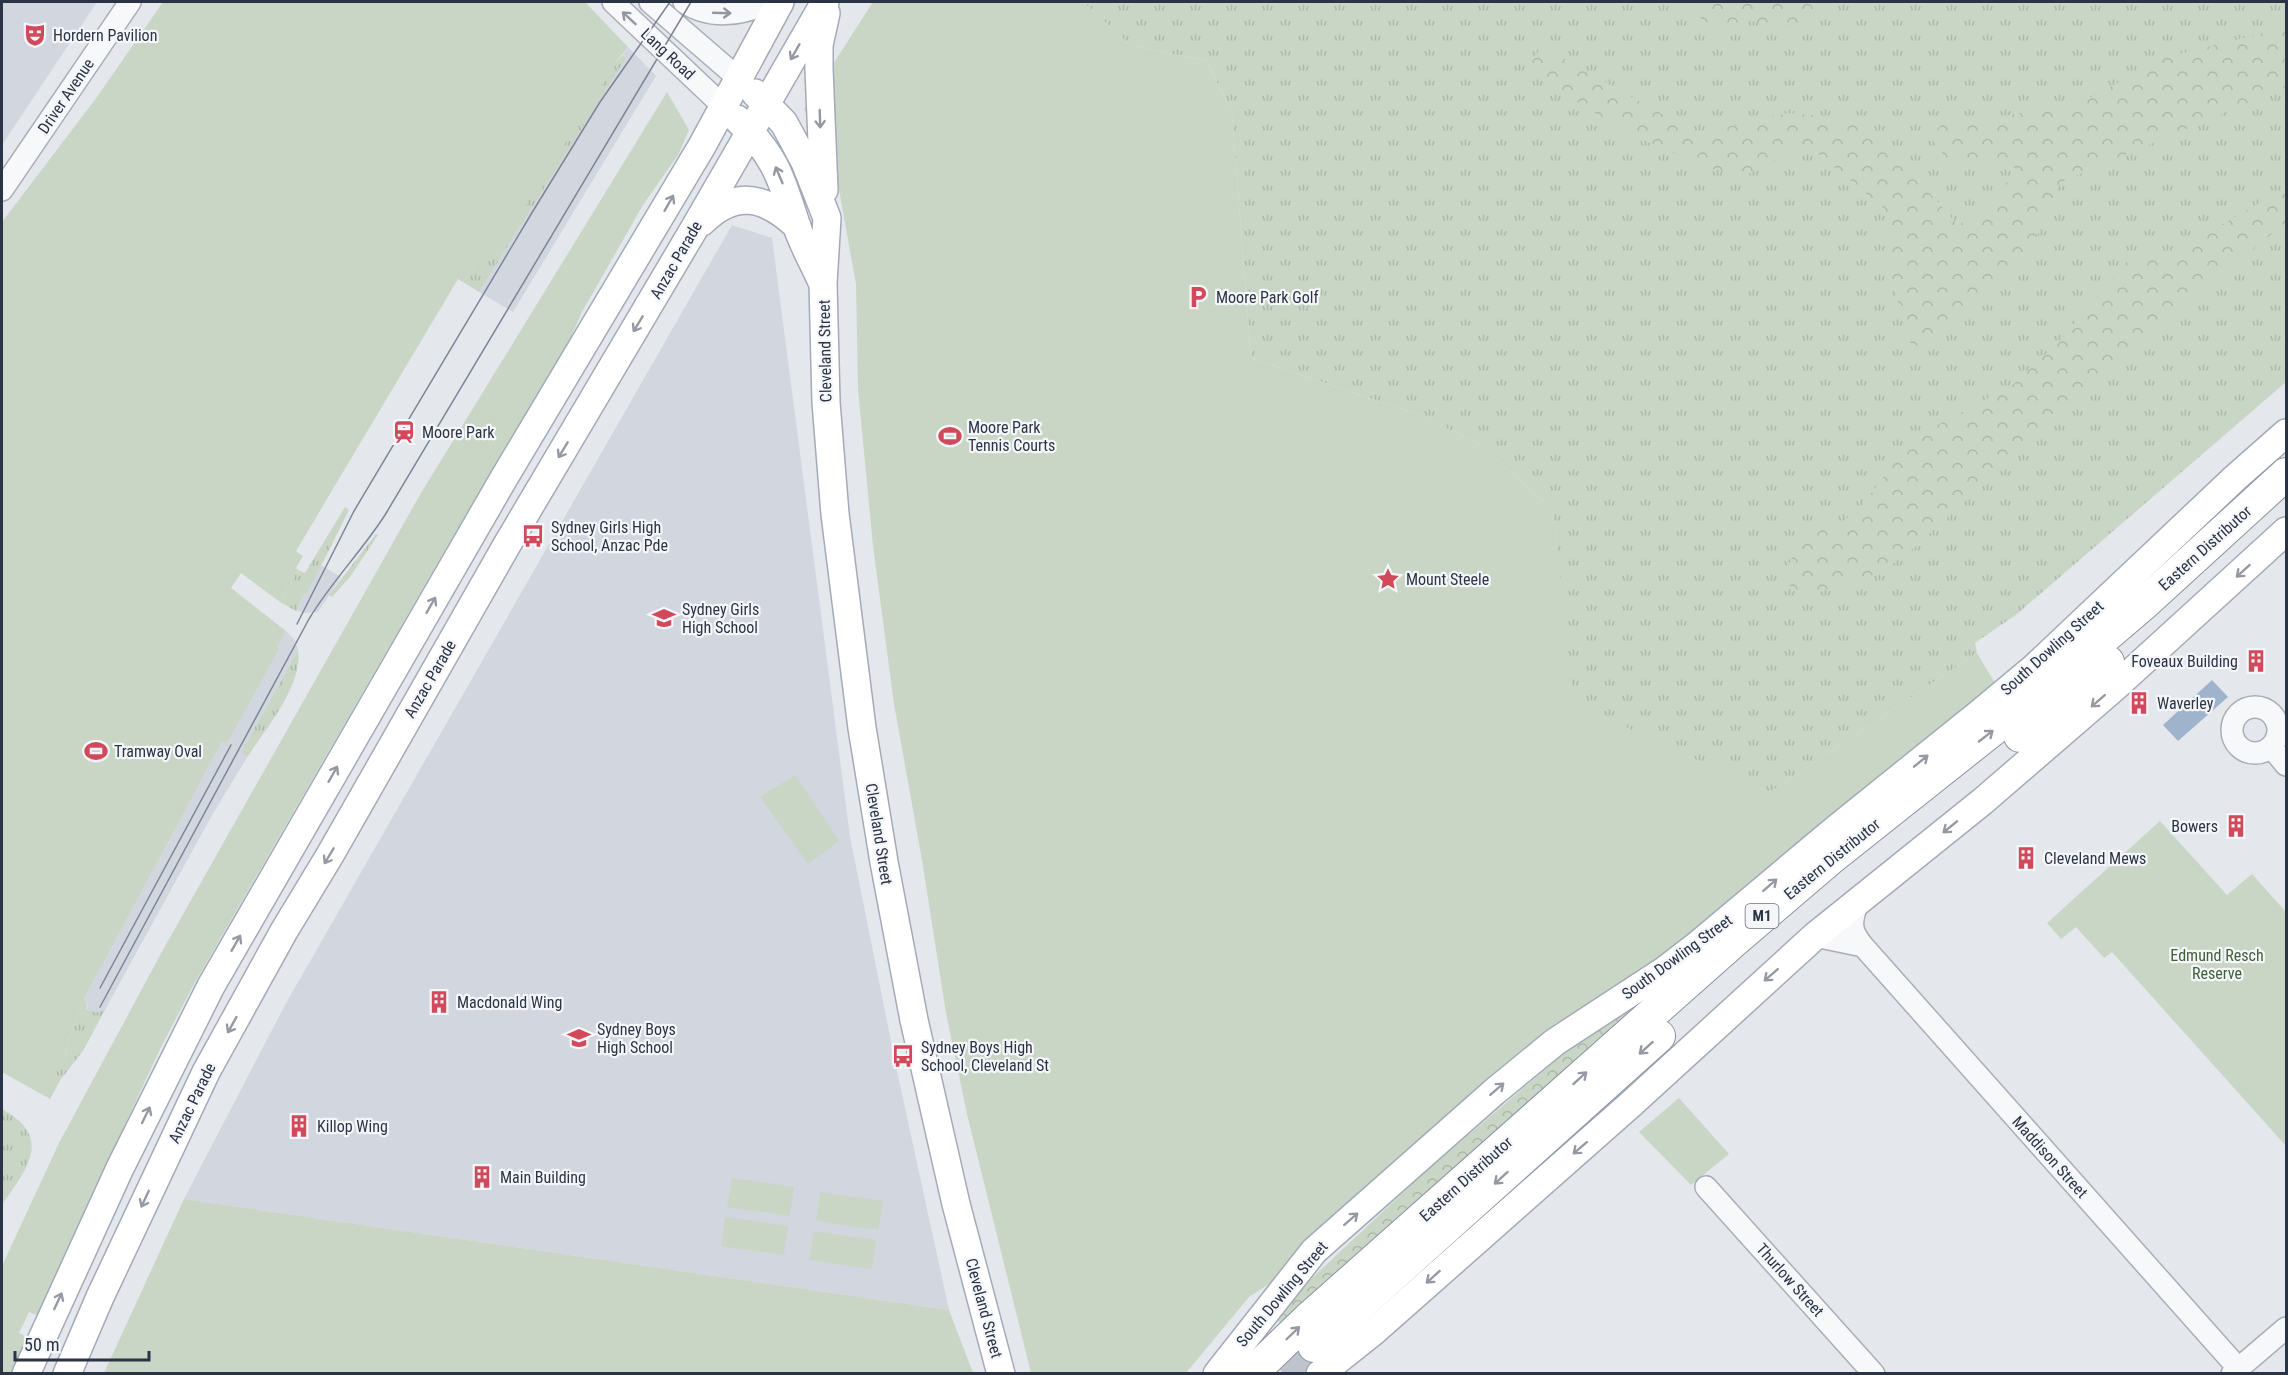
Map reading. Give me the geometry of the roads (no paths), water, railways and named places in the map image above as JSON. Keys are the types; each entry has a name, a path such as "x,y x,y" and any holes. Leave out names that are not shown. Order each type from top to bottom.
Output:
{"highway":[{"path":"2044,689 2237,499 2286,455"},
{"name":"Eastern Distributor","path":"1251,1374 1317,1311 1734,941 1830,858 2044,689 2147,601 2286,474"},
{"name":"Eastern Distributor","path":"1317,1360 1848,869 2064,702 2286,500"}],"main road":[{"path":"26,1374 120,1168 211,986 504,478 639,254 780,2"},
{"path":"827,2 819,57 822,170 827,218"},
{"name":"Anzac Parade","path":"67,1374 100,1297 206,1072 284,931 508,543 827,2"},
{"name":"Cleveland Street","path":"738,78 784,123 805,162 827,218 823,283 825,402 829,458 850,642 882,851 904,972 930,1097 1001,1374"},
{"name":"Cleveland Street","path":"723,106 750,131 772,159 796,226 823,283"},
{"path":"694,230 711,213 725,204 748,199 775,208 796,226"},
{"name":"South Dowling Street","path":"1217,1374 1314,1251 1494,1092 1555,1041 1665,970 1695,947 1837,828 1980,713 2035,666 2286,433"},
{"path":"1317,1360 1372,1332 1630,1104 1815,936 1983,801 2100,700 2286,531"}],"street":[{"name":"Driver Avenue","path":"2,190 130,2"},
{"name":"Lang Road","path":"613,2 723,106"},
{"name":"Lang Road","path":"650,2 738,78"},
{"path":"684,2 718,14 732,14 768,2"},
{"path":"2271,747 2286,765"},
{"name":"Maddison Street","path":"1858,901 1852,918 1853,934 2235,1371"},
{"path":"1815,936 1863,946"},
{"name":"Thurlow Street","path":"1706,1187 1874,1374"},
{"path":"2235,1371 2286,1328"}],"water":[{"path":"2212,680 2228,697 2178,741 2163,725"}],"tunnel":[{"path":"1284,1374 1314,1346"}],"tram line":[{"path":"297,624 354,511 533,211 600,102 670,2"},
{"path":"100,1007 309,619 385,515 691,2"},
{"path":"100,988 231,745"}],"place":[{"name":"Hordern Pavilion","path":"35,35"},
{"name":"Moore Park Golf","path":"1198,297"},
{"name":"Moore Park","path":"404,432"},
{"name":"Moore Park Tennis Courts","path":"950,436"},
{"name":"Sydney Girls High School, Anzac Pde","path":"533,536"},
{"name":"Mount Steele","path":"1388,579"},
{"name":"Sydney Girls High School","path":"664,618"},
{"name":"Foveaux Building","path":"2256,661"},
{"name":"Waverley","path":"2139,703"},
{"name":"Tramway Oval","path":"96,751"},
{"name":"Bowers","path":"2236,826"},
{"name":"Cleveland Mews","path":"2026,858"},
{"name":"Macdonald Wing","path":"439,1002"},
{"name":"Sydney Boys High School","path":"579,1038"},
{"name":"Sydney Boys High School, Cleveland St","path":"903,1056"},
{"name":"Killop Wing","path":"299,1126"},
{"name":"Main Building","path":"482,1177"}],"park label":[{"name":"Edmund Resch Reserve","path":"2217,964"}]}
